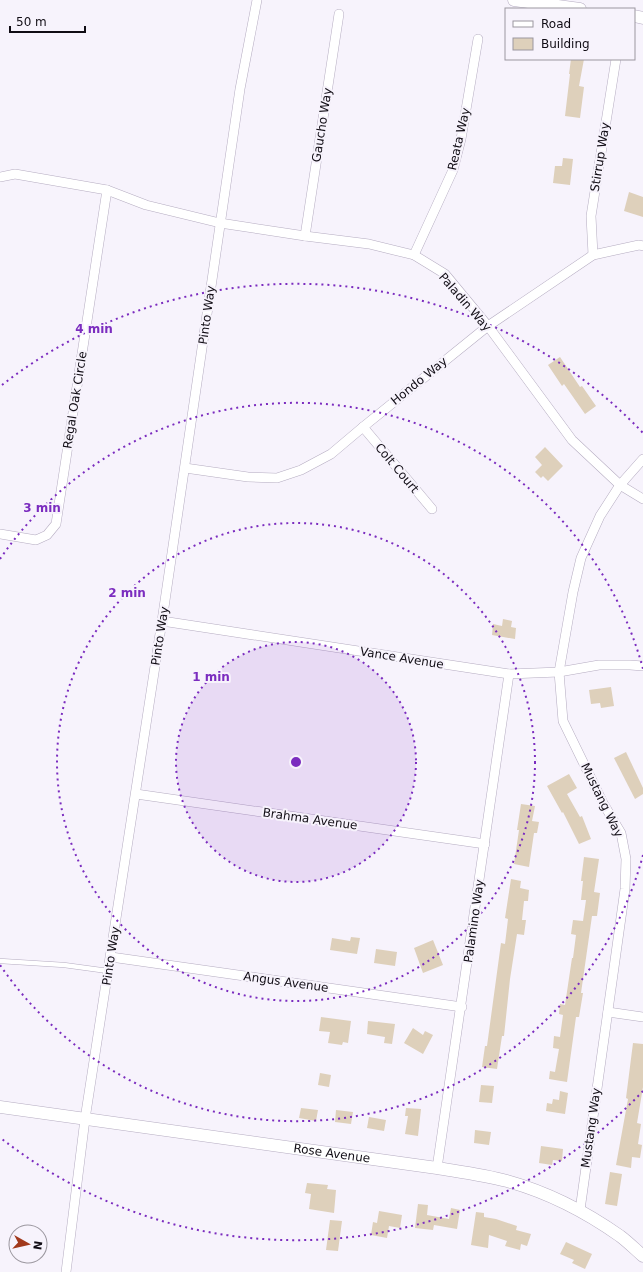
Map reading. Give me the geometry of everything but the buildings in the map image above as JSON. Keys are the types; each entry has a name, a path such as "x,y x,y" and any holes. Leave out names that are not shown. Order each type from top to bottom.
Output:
{"street":[{"name":"Pinto Way","path":"66,1272 85,1118 136,794 240,89 257,0"},
{"path":"514,0 573,8"},
{"name":"Gaucho Way","path":"305,236 339,14"},
{"name":"Reata Way","path":"414,255 453,170 461,139 478,39"},
{"name":"Stirrup Way","path":"594,255 591,216 616,60"},
{"path":"0,177 15,174 107,190 146,205 220,223"},
{"name":"Regal Oak Circle","path":"0,534 36,540 47,535 56,524 107,190"},
{"name":"Paladin Way","path":"220,223 369,244 414,255 445,274 488,326 572,440 620,485 643,499"},
{"name":"Hondo Way","path":"185,468 248,477 277,478 301,470 331,454 362,427 488,326 594,255 639,245 643,246"},
{"name":"Colt Court","path":"362,427 432,509"},
{"name":"Mustang Way","path":"580,1210 625,890 626,859 621,833 603,803 563,721 559,672 573,592 581,558 600,516 620,485 643,459"},
{"name":"Vance Avenue","path":"162,621 509,674 559,672 599,665 643,666"},
{"name":"Palamino Way","path":"437,1168 462,1007 509,674"},
{"name":"Brahma Avenue","path":"136,794 485,844"},
{"name":"Angus Avenue","path":"110,957 462,1007"},
{"path":"608,1012 643,1017"},
{"name":"Rose Avenue","path":"0,1107 466,1172 507,1181 580,1210 621,1237 643,1256"}],"lane":[{"path":"0,961 64,965 108,971"}]}
